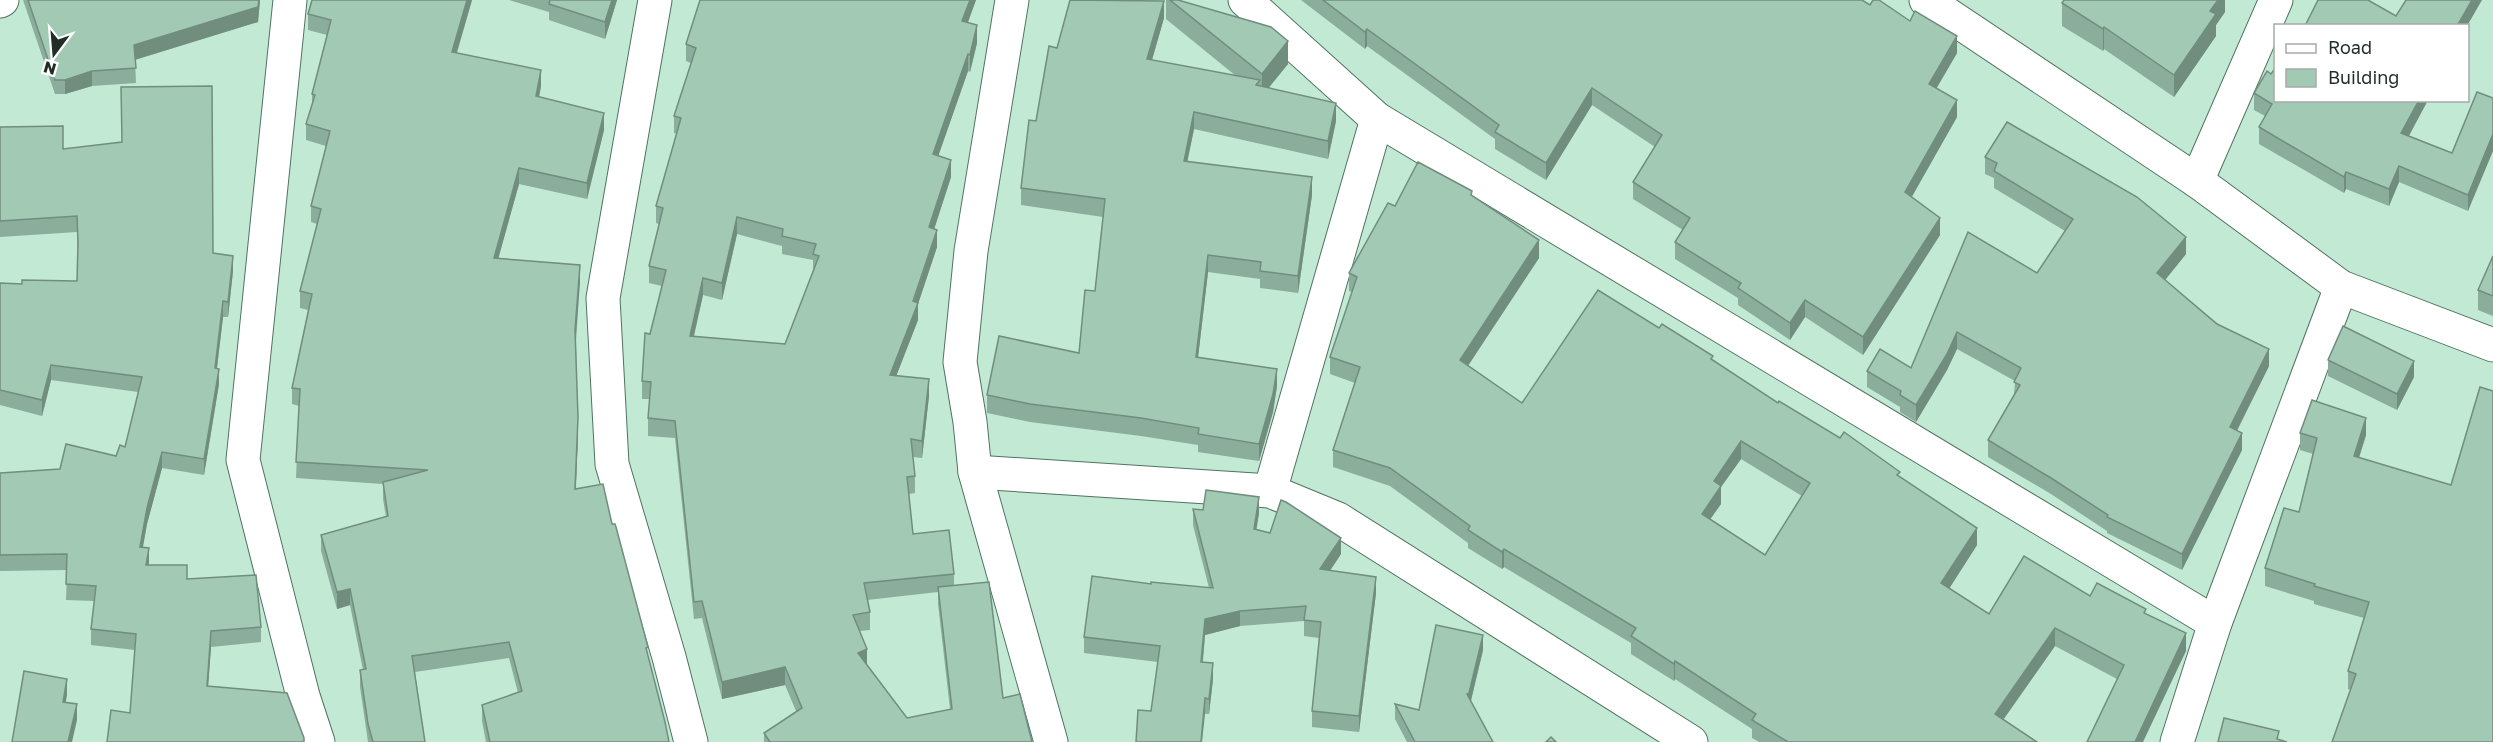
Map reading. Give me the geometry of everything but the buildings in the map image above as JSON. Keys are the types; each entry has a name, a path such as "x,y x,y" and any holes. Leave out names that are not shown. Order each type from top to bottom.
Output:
{"street":[{"path":"290,0 243,460 303,696 318,742"},
{"path":"655,0 603,298 612,464 669,657 691,742"},
{"path":"1012,0 971,251 960,362 970,422 975,472 1051,742"},
{"path":"1245,0 1377,119 2215,623"},
{"path":"1926,0 2197,181 2341,287 2493,345"},
{"path":"2197,181 2276,0"},
{"path":"1270,491 1377,119"},
{"path":"2177,742 2215,623 2341,287"},
{"path":"975,472 1270,491 1338,519 1691,742"}]}
